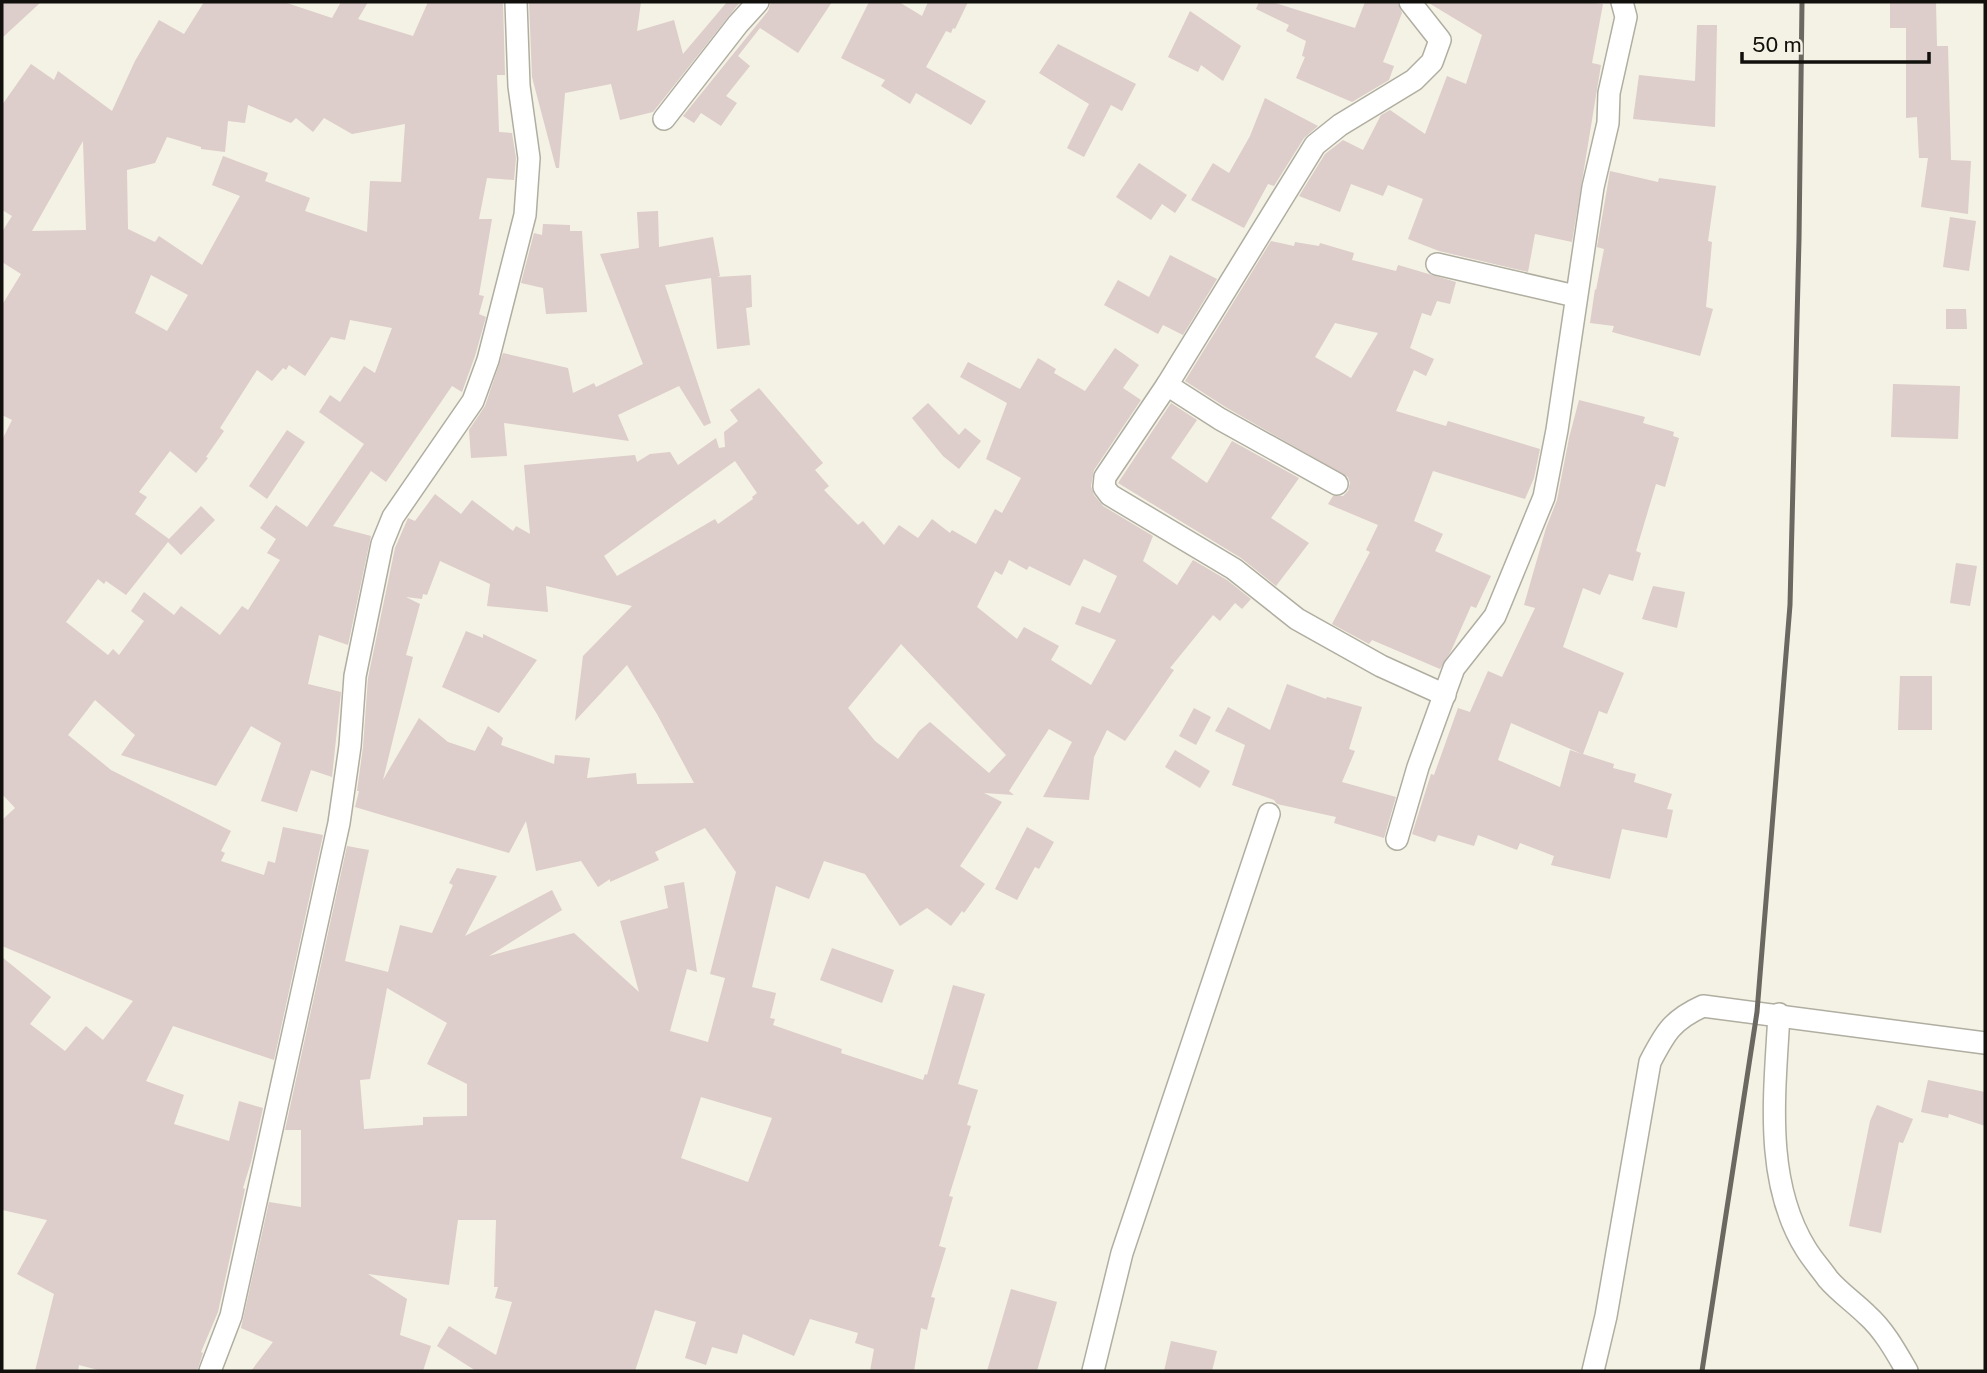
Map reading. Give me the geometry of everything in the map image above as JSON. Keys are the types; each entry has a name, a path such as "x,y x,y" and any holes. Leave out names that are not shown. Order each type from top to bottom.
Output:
{"street":[{"path":"210,1371 231,1316 339,823 350,746 355,676 382,544 393,517 473,401 488,360 525,215 529,158 519,86 516,2"},
{"path":"664,119 758,2"},
{"path":"1410,2 1440,40 1432,62 1414,80 1340,124 1315,145 1167,384 1105,477 1104,487 1111,495 1234,569 1297,619 1381,666 1445,695"},
{"path":"1397,839 1418,767 1454,668 1495,616 1544,497 1557,430 1593,187 1608,123 1612,82 1626,17 1622,2"},
{"path":"1437,264 1575,296"},
{"path":"1167,384 1220,419 1337,484"},
{"path":"1093,1371 1122,1253 1269,814"},
{"path":"1593,1371 1606,1316 1650,1062 1666,1030 1683,1015 1703,1006 1779,1014 1985,1044"},
{"path":"1779,1014 1775,1076 1776,1142 1782,1190 1791,1219 1806,1249 1831,1282 1870,1317 1907,1371"}],"building":[{"path":"2,2 41,2 2,38"},
{"path":"204,2 284,2 332,18 341,2 368,2 358,19 413,36 428,2 503,2 505,75 497,75 499,132 512,133 516,158 514,180 487,178 479,219 492,219 479,295 484,296 479,314 486,317 462,392 452,386 386,482 371,471 333,526 371,536 348,645 319,635 308,684 341,692 332,777 311,770 297,812 261,801 281,743 251,726 216,786 121,755 135,735 95,700 68,735 111,770 231,831 221,851 225,853 221,861 264,875 268,861 275,863 283,827 323,835 274,1060 173,1026 146,1081 184,1095 174,1124 229,1141 239,1101 263,1108 243,1188 245,1189 218,1312 201,1352 203,1353 197,1371 102,1371 79,1365 78,1371 35,1371 54,1294 17,1274 47,1220 2,1210 2,957 51,997 30,1024 65,1051 86,1026 103,1040 133,1001 2,946 2,820 15,808 2,794 2,440 12,420 2,415 2,305 21,274 2,262 2,232 12,216 2,210 2,105 31,64 54,80 58,71 112,111 135,61 159,20 184,34","holes":["248,105 291,123 296,118 313,132 324,118 352,134 405,124 401,182 370,181 367,232 305,211 310,198 265,181 268,173 223,156 212,185 240,196 202,265 159,236 155,242 128,229 127,170 155,163 167,137 201,149 225,152 228,121 245,123","83,141 86,230 32,231","151,275 188,295 167,331 135,313","350,320 392,328 375,373 364,366 340,402 330,395 319,412 364,444 307,527 276,505 260,528 276,539 267,553 280,560 248,610 242,606 220,635 181,606 174,615 144,592 131,611 144,621 119,655 113,649 108,655 66,622 98,579 104,584 106,581 126,595 168,542 181,555 215,520 201,506 169,539 135,514 147,497 139,492 170,451 196,473 224,431 220,428 257,370 272,381 289,365 305,376 331,337 345,340"]},
{"path":"529,2 641,2 637,31 674,20 683,54 727,2 740,2 653,112 620,120 611,84 565,93 559,168 556,168 532,77"},
{"path":"771,2 832,2 798,53 760,28 738,56 750,66 726,96 737,103 721,126 701,113 694,123 683,116 768,11"},
{"path":"869,2 899,2 922,16 928,2 968,2 955,29 953,28 951,33 946,31 926,67 986,101 971,125 916,93 910,104 881,86 885,80 841,58"},
{"path":"1259,2 1272,2 1355,28 1365,2 1397,2 1402,13 1383,62 1394,66 1389,80 1352,102 1296,78 1305,57 1302,56 1306,41 1286,31 1289,25 1256,9"},
{"path":"1427,2 1603,4 1592,63 1601,65 1572,242 1535,234 1528,272 1439,251 1408,239 1423,199 1388,185 1383,196 1351,184 1340,212 1299,196 1325,154 1343,140 1363,150 1381,115 1390,110 1425,134 1447,76 1466,84 1482,35"},
{"path":"1890,2 1936,2 1937,46 1948,46 1951,160 1971,161 1968,214 1921,207 1928,158 1919,158 1917,117 1906,118 1906,28 1890,28"},
{"path":"1190,11 1241,46 1223,81 1201,65 1198,72 1168,57"},
{"path":"1697,25 1717,25 1715,127 1633,119 1639,75 1695,81"},
{"path":"1058,44 1136,84 1122,111 1111,105 1084,157 1067,148 1089,104 1039,73"},
{"path":"1265,98 1318,126 1304,138 1274,186 1268,184 1244,228 1191,200 1213,163 1229,173 1250,136"},
{"path":"1139,163 1187,195 1175,213 1162,204 1151,220 1116,197"},
{"path":"1610,171 1658,182 1659,178 1716,186 1708,241 1712,242 1706,307 1713,309 1700,356 1612,332 1614,326 1590,323 1604,249 1597,247"},
{"path":"658,211 659,247 713,237 720,276 717,277 751,275 752,307 746,308 750,345 717,349 711,278 665,285 711,423 704,426 679,386 618,415 629,441 504,423 507,456 471,458 469,430 485,406 503,353 568,368 573,393 594,383 596,387 643,364 600,254 639,248 637,212"},
{"path":"1950,217 1976,221 1969,271 1943,267"},
{"path":"543,224 570,225 570,231 582,231 587,312 546,314 543,288 521,283 534,233 542,235"},
{"path":"1271,241 1294,246 1295,242 1319,246 1320,243 1354,253 1352,260 1396,271 1398,265 1456,282 1450,304 1437,301 1431,316 1422,313 1410,348 1434,359 1426,376 1414,370 1396,411 1446,426 1448,421 1540,449 1534,478 1525,499 1433,471 1414,521 1443,534 1435,551 1491,576 1476,608 1471,606 1440,669 1372,640 1369,644 1332,624 1370,552 1366,550 1378,525 1328,504 1333,496 1343,496 1348,491 1348,477 1185,381","holes":["1335,323 1378,333 1351,378 1315,357"]},
{"path":"1170,255 1217,279 1183,335 1163,325 1158,334 1104,305 1118,280 1149,297"},
{"path":"1946,309 1966,309 1967,329 1946,329"},
{"path":"1115,348 1139,365 1123,388 1141,400 1094,470 1091,486 1103,506 1153,536 1143,561 1177,585 1193,560 1227,580 1251,599 1242,609 1235,603 1220,621 1213,615 1170,668 1174,670 1125,741 1107,730 1094,757 1089,800 1043,797 1072,742 1049,729 1009,791 1014,795 984,793 1002,802 960,866 985,884 951,926 927,908 900,926 865,874 824,861 809,899 776,886 752,987 776,993 770,1018 775,1019 773,1025 842,1049 841,1053 923,1080 925,1074 927,1075 953,985 985,994 958,1084 978,1090 967,1125 971,1126 949,1196 953,1197 939,1246 946,1248 931,1297 935,1298 927,1330 921,1328 914,1371 870,1371 874,1349 855,1343 858,1333 810,1319 794,1356 743,1334 737,1354 712,1347 706,1365 685,1358 696,1322 655,1310 635,1371 476,1371 437,1346 449,1326 496,1355 512,1302 495,1298 498,1287 494,1287 496,1220 458,1220 449,1285 368,1274 407,1299 400,1335 431,1346 423,1371 251,1371 273,1342 241,1328 269,1202 301,1207 301,1130 285,1130 347,846 369,850 345,961 388,972 400,925 432,933 453,885 449,883 457,868 497,876 465,936 552,890 562,910 489,956 574,933 639,992 620,921 668,908 664,886 684,882 697,972 687,969 670,1031 708,1042 725,978 710,974 736,872 705,828 655,852 659,860 610,882 610,879 598,887 581,861 536,871 526,821 509,853 355,807 359,791 368,678 395,548 408,518 415,521 435,494 461,514 472,500 513,531 516,526 530,534 524,465 635,455 637,462 650,454 670,452 678,465 716,438 719,448 725,447 724,432 738,421 730,410 759,388 823,463 815,470 829,486 824,490 858,525 863,521 884,545 899,525 918,538 932,519 950,533 952,530 976,544 995,509 1002,513 1021,478 986,459 1007,403 960,377 968,362 1020,389 1038,358 1056,369 1054,373 1085,391","holes":["735,461 757,493 753,499 718,524 715,519 617,576 604,556","1084,559 1117,576 1100,613 1082,606 1075,624 1116,640 1091,685 1051,660 1059,646 1024,627 1017,639 977,607 995,571 1002,575 1009,560 1027,570 1029,566 1070,586","440,561 490,584 487,606 548,612 546,586 632,606 583,656 575,721 627,665 694,783 637,784 636,773 587,778 590,758 555,755 554,764 501,745 503,738 488,726 475,751 448,742 419,718 383,780 413,657 406,655 420,604 406,597 422,599 423,594 427,595","901,644 1006,755 989,773 930,722 919,731 898,759 875,741 848,708","387,988 447,1023 427,1064 467,1084 467,1116 423,1117 423,1125 364,1129 360,1080 370,1079","701,1097 772,1118 748,1182 681,1158"]},
{"path":"1893,384 1960,386 1958,439 1891,437"},
{"path":"1579,400 1645,417 1643,423 1674,432 1673,436 1679,438 1665,487 1656,484 1636,551 1641,553 1633,581 1609,574 1600,595 1583,588 1563,647 1624,673 1607,714 1599,711 1583,754 1614,764 1613,768 1636,774 1634,782 1672,794 1667,809 1673,810 1667,838 1622,829 1610,879 1551,865 1554,856 1520,843 1517,850 1478,835 1474,846 1438,835 1435,842 1412,834 1431,774 1434,775 1458,708 1470,712 1488,671 1502,677 1535,608 1524,605 1557,500","holes":["1511,723 1582,754 1570,750 1560,787 1498,760"]},
{"path":"928,403 959,435 965,428 981,441 959,469 943,456 912,418"},
{"path":"1171,403 1197,420 1171,458 1207,483 1232,441 1299,478 1271,518 1309,543 1276,586 1241,558 1118,483"},
{"path":"287,430 305,442 267,499 249,486"},
{"path":"1956,563 1977,566 1970,606 1950,603"},
{"path":"1653,586 1685,592 1677,628 1642,619"},
{"path":"466,631 483,638 483,634 537,660 499,713 442,687"},
{"path":"1900,676 1932,676 1932,730 1898,730"},
{"path":"1287,684 1326,699 1327,697 1362,707 1349,749 1355,751 1342,782 1396,797 1384,838 1334,823 1336,817 1277,804 1274,800 1232,785 1245,745 1215,731 1228,707 1270,730"},
{"path":"1194,708 1211,717 1196,745 1179,736"},
{"path":"1175,750 1210,771 1200,788 1165,767"},
{"path":"1027,827 1054,842 1039,869 1035,867 1017,900 995,889"},
{"path":"832,948 894,970 882,1003 820,980"},
{"path":"1928,1080 1985,1092 1985,1126 1949,1114 1948,1118 1921,1112"},
{"path":"1877,1105 1913,1119 1903,1143 1899,1142 1881,1233 1849,1226 1870,1121"},
{"path":"1011,1289 1057,1302 1037,1371 987,1371"},
{"path":"1171,1341 1217,1351 1212,1371 1164,1371"}],"railway":[{"path":"1702,1371 1757,1012 1790,605 1802,2"}]}
